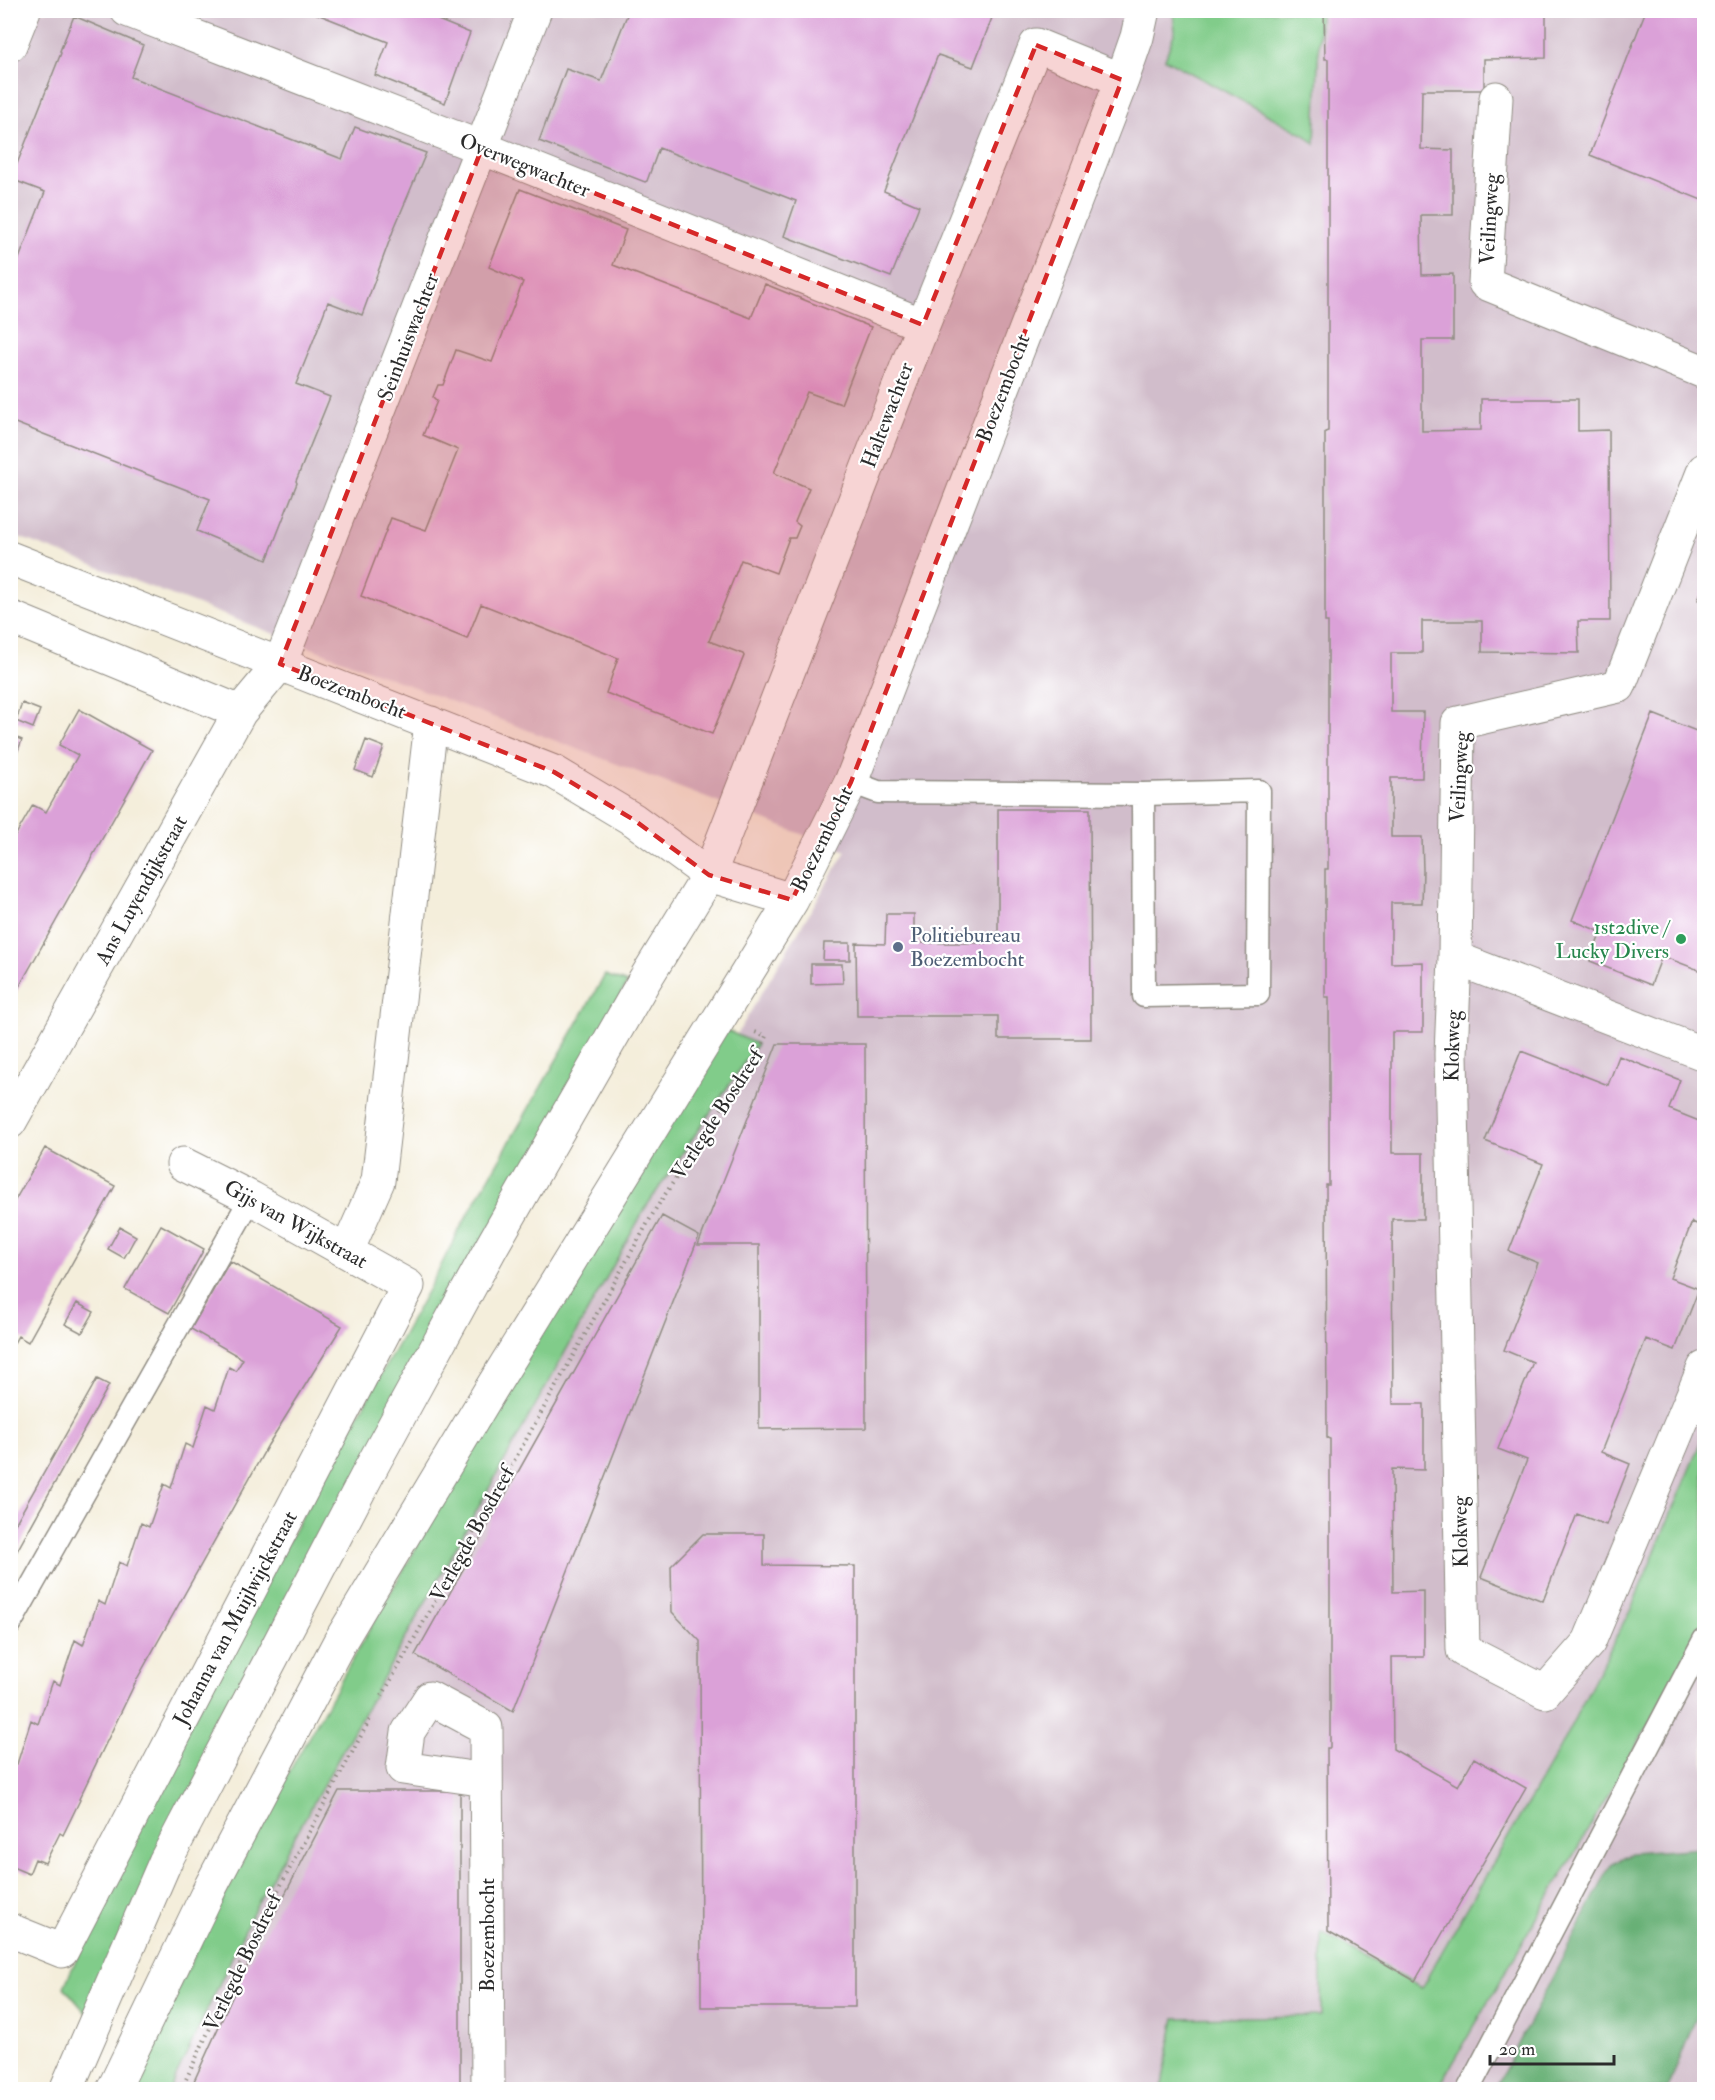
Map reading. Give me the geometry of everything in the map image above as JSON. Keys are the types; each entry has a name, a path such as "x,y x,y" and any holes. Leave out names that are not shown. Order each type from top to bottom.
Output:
{"street":[{"path":"10,45 24,10"},
{"name":"Overwegwachter","path":"127,10 482,148 923,325"},
{"name":"Seinhuiswachter","path":"280,664 535,10"},
{"name":"Boezembocht","path":"10,558 554,772 634,820 709,875 792,900 851,782 1122,80 1137,37 1143,10"},
{"name":"Haltewachter","path":"709,875 923,325 1036,45 1122,80"},
{"name":"Veilingweg","path":"1496,98 1485,283 1704,372"},
{"name":"Veilingweg","path":"1455,958 1458,723 1619,686 1704,470"},
{"path":"10,617 240,712"},
{"name":"Ans Luyendijkstraat","path":"10,1122 240,712 280,664"},
{"path":"347,1251 378,1181 431,723"},
{"path":"66,2090 165,1862 372,1466 510,1216 644,981 709,875"},
{"path":"113,2090 211,1886 339,1643 491,1389 792,900"},
{"path":"1455,958 1704,1054"},
{"name":"Klokweg","path":"1455,958 1451,1054 1463,1650 1545,1692 1589,1641 1704,1368"},
{"name":"Gijs van Wijkstraat","path":"183,1164 251,1198 408,1286"},
{"name":"Johanna van Muijlwijckstraat","path":"10,1930 62,1950 408,1286"},
{"name":"Boezembocht","path":"486,1780 488,2090"}],"lane":[{"path":"851,782 878,792 1143,794 1259,792 1258,994 1144,996 1143,794"},
{"path":"10,1624 251,1198"},
{"path":"1468,2090 1704,1640"}],"path":[{"name":"Verlegde Bosdreef","path":"377,1706 655,1210 761,1048 766,1036 721,1017"},
{"name":"Verlegde Bosdreef","path":"182,2090 252,1939 371,1716"}],"highlighted area":[{"path":"1036,45 1122,80 851,782 792,900 709,875 634,820 554,772 280,664 482,148 923,325"}],"shaded area":[{"path":"10,11 1704,11 1704,2089 148,2089 393,1613 846,851 11,534"}],"green space":[{"path":"1173,11 1320,11 1315,144 1305,135 1165,59 1175,31"},
{"path":"605,975 627,983 86,2013 64,1987 104,1896 220,1664 458,1232"},
{"path":"726,1030 757,1044 646,1207 256,1906 170,2089 126,2090 272,1802 364,1639 498,1404"},
{"path":"1704,1434 1704,1619 1655,1714 1438,2089 1161,2090 1175,2018 1321,2016 1321,1932 1421,1988 1559,1749 1633,1604"},
{"path":"1704,1848 1704,1997 1668,2089 1495,2089 1611,1864 1631,1853"}],"building":[{"path":"307,10 442,10 438,20 470,33 445,103 375,75 388,42"},
{"path":"629,10 995,10 973,67 938,55 884,191 919,206 891,277 784,236 796,201 659,148 645,182 539,141 566,69 601,81"},
{"path":"1324,10 1546,10 1546,58 1484,59 1484,90 1422,90 1421,149 1453,150 1453,215 1421,215 1422,275 1453,274 1453,340 1422,340 1422,431 1481,430 1481,399 1578,399 1578,431 1609,430 1610,621 1578,621 1579,653 1482,652 1482,621 1422,621 1422,653 1391,653 1391,712 1423,712 1422,778 1391,778 1391,837 1422,837 1423,870 1422,903 1391,903 1391,963 1423,962 1423,1032 1392,1032 1392,1153 1423,1153 1423,1219 1392,1219 1393,1404 1424,1404 1424,1470 1392,1469 1393,1592 1424,1591 1424,1657 1392,1657 1393,1749 1458,1786 1474,1758 1526,1788 1415,1981 1328,1931 1330,1439 1327,1438 1326,1185 1329,1185 1329,997 1325,997 1325,869 1328,869 1328,622 1325,622 1325,432 1328,431 1328,59 1325,59"},
{"path":"1646,10 1704,10 1704,201 1590,155"},
{"path":"74,16 143,45 131,77 342,159 355,127 426,153 393,231 362,315 328,302 296,384 330,397 267,560 197,531 210,499 10,421 10,273 13,274 45,192 11,179"},
{"path":"520,189 626,230 613,265 751,318 765,284 871,327 841,404 807,392 774,473 809,488 795,522 800,526 795,538 789,538 776,573 741,560 709,641 744,656 712,734 606,693 618,658 481,604 467,639 361,596 391,518 426,530 458,450 423,435 437,401 433,397 438,385 443,385 456,350 492,362 523,282 489,267"},
{"path":"1704,584 1704,603 1698,600"},
{"path":"22,703 40,710 33,728 16,721"},
{"path":"79,709 152,750 10,1003 10,845 33,805 46,812 78,755 59,745"},
{"path":"1653,714 1704,734 1704,972 1662,956 1651,985 1590,961 1601,932 1572,920"},
{"path":"10,735 22,740 11,769 10,769"},
{"path":"366,740 384,747 373,777 355,770"},
{"path":"998,809 1090,809 1091,1039 998,1039 998,1016 857,1016 856,943 885,944 886,914 914,914 914,943 998,943"},
{"path":"824,943 850,943 850,960 823,960"},
{"path":"811,964 842,964 843,983 811,984"},
{"path":"777,1044 865,1044 866,1428 759,1429 759,1245 698,1245"},
{"path":"1521,1051 1608,1085 1619,1056 1680,1080 1669,1109 1704,1123 1704,1227 1692,1222 1670,1278 1699,1289 1675,1350 1646,1339 1601,1452 1630,1464 1606,1525 1577,1514 1543,1601 1481,1577 1527,1460 1498,1449 1533,1362 1504,1350 1538,1263 1509,1251 1543,1164 1485,1141"},
{"path":"45,1148 115,1186 28,1342 18,1336 10,1350 10,1209"},
{"path":"662,1216 699,1236 513,1711 415,1655"},
{"path":"161,1225 204,1249 169,1313 125,1289"},
{"path":"120,1227 136,1236 124,1258 108,1249"},
{"path":"230,1261 342,1326 268,1445 137,1679 63,1835 60,1833 45,1863 35,1859 29,1874 10,1866 10,1761 17,1764 31,1720 38,1724 53,1681 60,1685 75,1640 83,1645 98,1601 105,1605 119,1562 127,1566 141,1523 149,1527 164,1484 171,1488 185,1444 193,1448 207,1405 215,1409 229,1367 236,1371 243,1359 191,1329"},
{"path":"77,1303 94,1312 82,1333 65,1324"},
{"path":"97,1379 109,1385 17,1551 10,1547 10,1533"},
{"path":"703,1534 764,1534 764,1565 855,1566 855,2007 701,2007 700,1641 672,1612 671,1566"},
{"path":"339,1791 460,1791 460,2090 190,2090 240,1980"}],"place":[{"name":"1st2dive / Lucky Divers","path":"1681,939"},
{"name":"Politiebureau Boezembocht","path":"898,947"}]}
